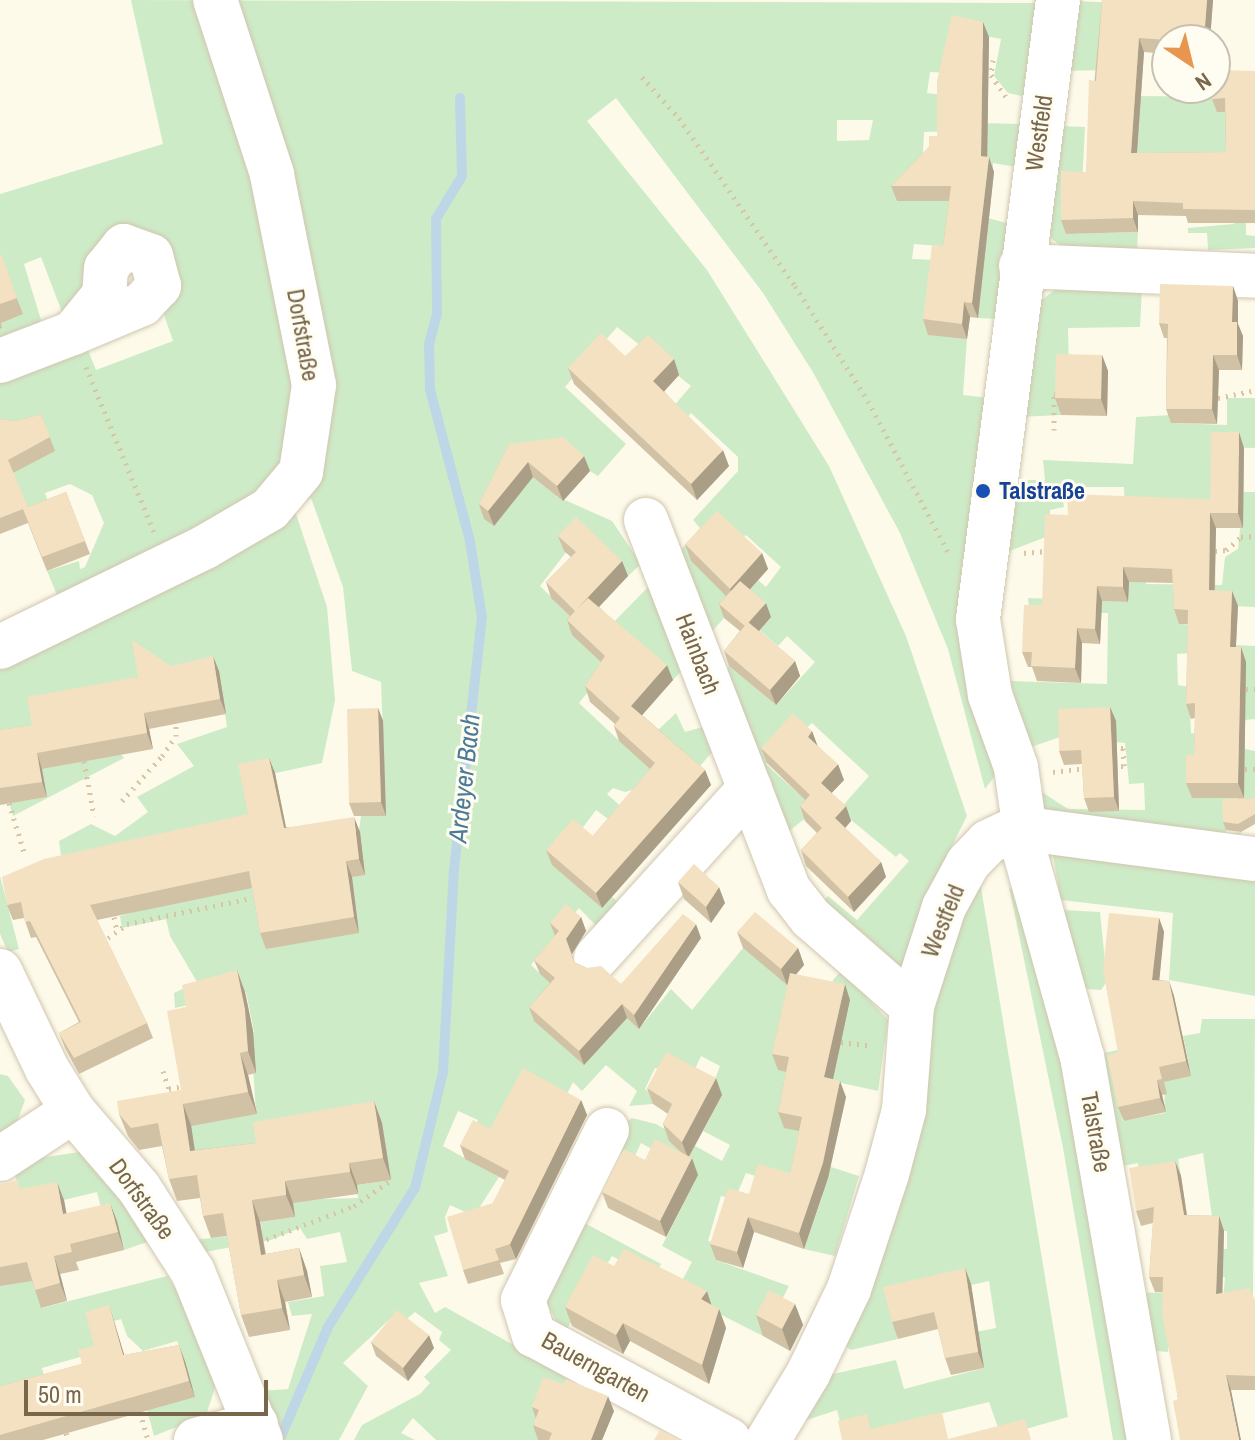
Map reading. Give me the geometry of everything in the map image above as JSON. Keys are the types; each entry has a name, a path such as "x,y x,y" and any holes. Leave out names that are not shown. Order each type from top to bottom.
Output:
{"street":[{"name":"Dorfstraße","path":"0,647 171,564 270,509 301,472 314,385 272,174 215,0"},
{"name":"Westfeld","path":"768,1440 808,1374 859,1260 904,1110 912,1006 944,907 968,863 988,842 1018,828 1023,817 1018,784 990,695 978,619 1021,266 1058,0"},
{"path":"1021,266 1254,274"},
{"path":"0,361 73,333"},
{"name":"Hainbach","path":"646,520 789,890 811,918 912,1006"},
{"path":"596,958 750,788"},
{"path":"1018,828 1255,859"},
{"name":"Talstraße","path":"1018,828 1082,1057 1149,1440"},
{"name":"Dorfstraße","path":"0,971 20,1055 139,1188 193,1272 258,1432"},
{"path":"0,1159 73,1111"},
{"name":"Bauerngarten","path":"607,1130 523,1300 534,1335 729,1440"},
{"path":"196,1440 258,1432"}],"path":[{"path":"642,77 679,118 795,286 868,401 952,561"},
{"path":"73,333 171,564"},
{"path":"1218,398 1255,390"},
{"path":"1054,430 1054,394 1062,395"},
{"path":"1215,551 1226,550 1241,537 1255,536"},
{"path":"1246,689 1255,689"},
{"path":"122,801 162,756 176,736 176,725"},
{"path":"1018,784 1057,770 1124,766 1123,748 1116,748"},
{"path":"84,761 94,816"},
{"path":"1245,769 1255,769"},
{"path":"9,803 24,852"},
{"path":"192,899 193,909"},
{"path":"108,938 117,931 193,909 247,899"},
{"path":"114,917 117,931"},
{"path":"163,1071 169,1089 184,1086"},
{"path":"254,1234 254,1243 271,1240 354,1202 391,1180"},
{"path":"140,1412 148,1440"}],"green space":[{"path":"131,0 1039,3 1026,97 1008,93 994,76 1001,39 957,31 948,73 930,72 927,93 944,95 958,131 924,132 922,172 958,188 951,247 914,244 912,259 937,260 967,339 963,395 990,398 995,761 994,777 985,789 948,649 900,533 814,374 763,293 616,98 587,121 707,270 829,466 906,636 967,816 944,862 912,963 895,972 816,909 828,896 857,920 909,861 900,853 896,857 839,810 869,776 812,723 802,732 798,729 766,764 816,810 775,842 717,684 729,666 776,705 815,662 787,636 778,646 759,630 771,617 745,595 758,580 766,587 781,567 746,535 739,542 736,605 706,638 672,560 700,528 693,520 738,471 738,457 691,413 685,420 672,408 691,386 617,327 565,387 626,444 598,476 590,471 556,496 612,521 641,564 628,576 581,533 540,586 581,626 609,627 652,583 685,667 673,680 611,663 579,703 630,751 649,730 658,730 676,713 685,732 710,725 713,751 695,772 625,792 613,788 607,794 634,818 608,819 596,810 578,834 601,908 612,897 628,911 607,937 579,908 531,965 560,992 616,990 639,1029 671,989 692,1010 743,948 796,989 792,1073 808,1133 831,1167 859,1176 835,1256 804,1249 822,1197 746,1173 735,1199 721,1196 708,1241 721,1244 716,1260 789,1286 763,1336 676,1292 692,1262 662,1246 698,1175 641,1143 633,1160 608,1146 617,1129 632,1118 656,1124 722,1161 730,1145 703,1131 722,1095 711,1089 720,1066 701,1056 691,1078 655,1068 645,1089 657,1097 653,1104 629,1106 637,1091 606,1065 582,1091 573,1082 563,1102 495,1144 472,1132 478,1120 458,1111 443,1146 499,1177 474,1216 450,1205 445,1217 448,1232 434,1236 448,1276 419,1283 435,1313 445,1307 595,1390 539,1440 436,1440 413,1418 401,1433 415,1440 354,1440 362,1425 420,1394 430,1383 424,1377 451,1350 439,1340 442,1332 415,1312 402,1323 393,1316 343,1363 368,1386 339,1440 279,1440 260,1391 288,1389 312,1314 292,1316 288,1302 324,1296 320,1266 347,1262 340,1232 307,1239 300,1228 271,1240 199,1253 192,1240 262,1233 261,1222 294,1217 292,1200 358,1198 357,1185 390,1180 382,1123 199,1182 185,1093 256,1113 252,1052 242,1035 254,1032 246,992 175,1008 174,993 197,982 170,936 166,919 122,928 120,916 153,907 63,871 59,841 91,824 115,836 148,812 137,797 194,766 177,744 227,727 219,672 141,677 37,741 0,747 0,663 62,607 47,571 79,561 80,569 85,567 104,523 92,495 70,484 45,493 52,513 33,521 0,479 0,379 84,340 96,370 173,341 162,309 157,244 88,295 65,320 41,257 24,264 41,320 36,331 0,345 0,194 163,144","holes":["837,120 873,120 869,140 837,141","311,498 343,587 352,671 381,682 386,815 361,816 352,877 359,933 250,812 244,780 322,763 335,700 327,607 294,508"]},
{"path":"1074,1 1120,3 1103,70 1064,71"},
{"path":"1138,96 1151,96 1151,104 1230,104 1255,162 1143,157 1093,127"},
{"path":"983,123 1022,124 1016,167 993,163 993,172 983,171"},
{"path":"1057,126 1085,127 1082,185 1066,234 1138,232 1137,250 1067,251 1046,234"},
{"path":"1235,192 1246,192 1246,235 1255,236 1255,248 1208,250 1207,233 1188,233 1188,228 1234,224"},
{"path":"988,218 1010,224 998,319 978,318"},
{"path":"1057,288 1142,289 1140,327 1068,328 1069,371 1062,371 1061,415 1018,417 1037,304"},
{"path":"1227,398 1255,398 1255,448 1217,447 1216,514 1148,513 1146,584 1222,585 1225,557 1238,549 1244,492 1255,492 1255,607 1179,604 1179,624 1233,626 1234,645 1255,646 1255,719 1245,720 1246,662 1206,652 1177,654 1178,685 1189,687 1191,733 1200,734 1244,798 1245,749 1255,751 1255,806 1225,807 1226,834 1241,832 1239,841 1043,814 1037,789 1068,809 1145,810 1144,783 1129,784 1125,743 1063,736 1028,748 1010,681 1107,684 1108,613 1049,612 1030,620 1028,598 1128,602 1124,487 1061,487 1064,507 1050,510 1051,535 1002,554 1011,480 1045,480 1043,460 1133,464 1136,417 1172,415 1172,423 1227,425"},
{"path":"121,754 124,758 13,816 9,803 47,797 42,769"},
{"path":"1052,850 1255,870 1255,996 1169,980 1173,913 1061,900"},
{"path":"0,876 19,949 8,952 0,934"},
{"path":"980,881 1068,1417 1001,1436 989,1402 844,1437 837,1410 804,1421 824,1376 896,1360 904,1389 984,1368 976,1332 996,1328 989,1281 890,1303 898,1339 851,1350 840,1342 936,979 959,906"},
{"path":"1009,887 1018,894 1070,1074 1134,1440 1113,1440 1063,1148"},
{"path":"1063,910 1100,912 1107,981 1101,990 1076,988"},
{"path":"842,970 888,1020 878,1091 832,1081 850,1001 831,996 833,980"},
{"path":"1202,1019 1255,1019 1253,1298 1222,1310 1225,1277 1185,1278 1188,1248 1227,1249 1227,1231 1214,1231 1203,1153 1178,1159 1181,1176 1139,1183 1138,1163 1113,1168 1091,1056 1148,1043 1113,1070 1123,1121 1165,1113 1164,1082 1191,1075 1183,1036 1200,1033"},
{"path":"0,1074 8,1076 25,1100 15,1128 0,1138"},
{"path":"80,1152 91,1158 153,1240 124,1250 117,1221 101,1208 97,1192 64,1200 21,1199 12,1162"},
{"path":"579,1220 661,1264 654,1279 612,1256 563,1335 546,1301"},
{"path":"167,1276 186,1305 217,1382 206,1415 154,1436 147,1410 185,1361 177,1341 143,1351 127,1336 121,1319 91,1328 100,1361 80,1357 42,1368 48,1391 0,1422 0,1284 34,1280 42,1308"},
{"path":"1171,1292 1168,1352 1146,1350 1137,1293"}],"building":[{"path":"1102,0 1207,0 1205,24 1151,24 1151,39 1139,38 1131,153 1226,152 1225,104 1231,104 1231,70 1255,71 1255,210 1183,209 1183,203 1133,201 1133,218 1061,220 1061,171 1086,172 1089,80 1096,81"},
{"path":"952,15 983,22 981,156 989,157 972,303 964,302 962,324 923,319 932,245 943,246 951,186 891,186 929,147 929,136 937,136 937,81"},
{"path":"0,255 17,298 0,304"},
{"path":"1160,284 1233,286 1232,322 1237,322 1237,355 1213,355 1212,409 1166,409 1168,324 1159,323"},
{"path":"601,333 625,356 648,335 674,359 653,381 723,450 691,484 568,368"},
{"path":"1056,354 1102,355 1101,399 1055,398"},
{"path":"41,414 50,437 8,460 28,507 66,492 85,541 42,557 23,509 0,518 0,419 16,421"},
{"path":"1211,432 1239,432 1238,513 1210,513 1209,590 1232,591 1230,647 1241,647 1238,783 1186,783 1186,755 1194,755 1195,703 1186,704 1188,610 1174,609 1172,569 1123,567 1123,587 1097,586 1095,629 1077,628 1075,668 1031,666 1032,652 1022,652 1024,605 1042,605 1045,514 1068,515 1067,494 1210,499"},
{"path":"563,437 584,456 557,486 528,462 488,511 479,504 509,444"},
{"path":"717,511 762,553 730,589 685,544"},
{"path":"576,517 622,561 576,610 588,598 667,665 631,706 705,770 596,893 546,850 573,819 593,836 655,763 614,726 620,718 585,686 605,656 567,620 575,611 546,582 576,552 558,536"},
{"path":"740,581 766,603 745,626 719,604"},
{"path":"748,622 795,661 770,690 724,651"},
{"path":"132,640 171,666 213,656 220,699 144,713 147,733 37,753 42,782 0,788 0,730 32,725 27,697 138,677"},
{"path":"1110,707 1114,797 1084,798 1081,750 1059,751 1058,709"},
{"path":"378,708 381,802 349,803 347,709"},
{"path":"793,713 812,731 808,737 838,764 821,783 846,806 835,818 881,862 848,897 801,850 822,828 800,806 810,795 761,748"},
{"path":"269,758 284,828 354,817 359,859 346,861 354,917 260,933 249,871 90,905 147,1023 74,1058 59,1033 81,1022 30,921 25,922 21,902 7,905 2,877 44,859 248,814 238,764"},
{"path":"1255,798 1255,814 1238,824 1223,822 1222,799"},
{"path":"694,864 719,887 706,907 678,882"},
{"path":"566,904 581,917 566,939 574,962 586,968 601,966 621,984 683,914 696,924 634,1015 622,1004 579,1051 529,1007 555,978 534,960 559,931 550,923"},
{"path":"755,912 798,948 781,969 737,932"},
{"path":"1109,913 1159,918 1152,980 1169,981 1186,1061 1159,1067 1162,1079 1157,1080 1160,1098 1118,1107 1107,1055 1118,1053 1103,970"},
{"path":"237,970 245,1009 248,1051 240,1053 248,1092 183,1104 181,1092 190,1151 256,1143 253,1122 374,1101 383,1158 349,1163 350,1172 285,1181 286,1195 252,1200 261,1255 299,1248 304,1275 277,1280 282,1308 241,1315 223,1213 203,1216 197,1175 169,1179 158,1123 131,1128 119,1114 117,1101 181,1090 167,1011 186,1007 182,985"},
{"path":"790,973 845,984 824,1077 840,1081 823,1163 799,1233 748,1217 737,1252 710,1244 728,1188 749,1194 758,1164 790,1173 802,1117 778,1112 789,1057 772,1054"},
{"path":"666,1052 716,1078 682,1142 663,1124 672,1104 647,1088"},
{"path":"523,1068 581,1100 510,1244 495,1249 499,1260 463,1270 447,1217 493,1203 509,1171 460,1145 473,1120 490,1129"},
{"path":"655,1139 692,1158 660,1221 602,1192 624,1149 645,1160"},
{"path":"1175,1161 1184,1215 1219,1216 1216,1294 1249,1288 1255,1300 1255,1376 1226,1375 1239,1440 1180,1440 1173,1401 1178,1399 1162,1314 1163,1277 1149,1277 1154,1207 1136,1211 1129,1168"},
{"path":"18,1180 20,1189 57,1182 63,1214 110,1203 118,1232 70,1244 72,1252 54,1256 60,1283 35,1290 27,1262 0,1267 0,1184"},
{"path":"624,1249 707,1291 701,1299 719,1309 702,1365 623,1323 616,1335 565,1307 593,1255 614,1266"},
{"path":"965,1268 978,1352 945,1358 934,1312 892,1322 883,1287"},
{"path":"769,1290 795,1304 782,1329 756,1315"},
{"path":"109,1305 123,1355 179,1345 189,1381 0,1435 0,1386 82,1364 78,1350 94,1346 85,1312"},
{"path":"397,1310 429,1335 403,1368 371,1342"},
{"path":"543,1377 563,1384 566,1379 608,1396 591,1440 549,1440 552,1433 533,1425 539,1410 532,1407"},
{"path":"942,1412 948,1439 1025,1419 1031,1440 842,1440 838,1421 867,1414 870,1429"},
{"path":"660,1430 680,1440 654,1440"}],"waterway":[{"name":"Ardeyer Bach","path":"282,1434 328,1327 415,1188 443,1072 454,870 482,618 470,541 430,390 429,344 437,314 436,219 462,176 460,98"}],"place":[{"name":"Talstraße","path":"983,491"}]}
